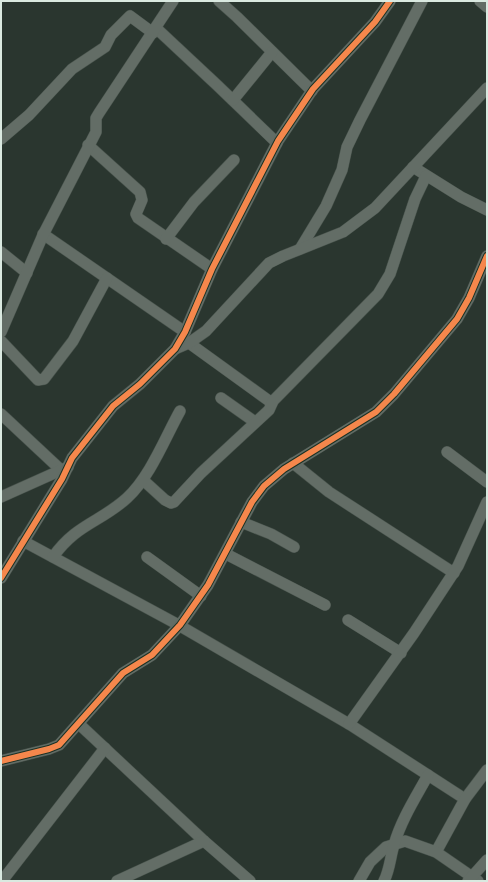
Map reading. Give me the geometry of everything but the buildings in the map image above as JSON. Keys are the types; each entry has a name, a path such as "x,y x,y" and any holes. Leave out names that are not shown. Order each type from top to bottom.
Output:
{"street":[{"path":"1,332 43,234 96,132 96,118 102,106 173,1"},
{"path":"218,1 312,91"},
{"path":"1,578 23,540 62,479 65,468 72,458 113,406 140,384 175,349 185,332 212,269 277,143 312,91 375,22 390,1"},
{"path":"300,249 326,206 342,170 347,147 422,1"},
{"path":"480,1 487,7"},
{"path":"1,139 29,115 72,69 105,47 111,35 130,16 154,31 233,100 277,143"},
{"path":"233,100 272,52"},
{"path":"175,349 189,343 206,331 269,263 343,232 375,208 487,88"},
{"path":"88,145 140,192 142,200 137,216 166,239 212,269"},
{"path":"166,239 194,202 234,160"},
{"path":"413,167 461,197 485,206"},
{"path":"143,480 165,500 171,503 174,502 201,473 269,410 272,403 382,289 394,264 415,199 426,176"},
{"path":"43,234 185,332"},
{"path":"1,252 27,273"},
{"path":"1,761 49,750 59,745 123,673 152,655 180,625 201,596 226,554 255,497 264,486 293,463 376,412 394,394 458,319 469,298 486,258"},
{"path":"1,341 38,380 44,379 73,341 107,278"},
{"path":"189,343 272,403"},
{"path":"221,398 255,422"},
{"path":"53,557 71,535 123,502 143,480 180,411"},
{"path":"1,414 65,468"},
{"path":"447,452 487,482"},
{"path":"293,463 329,492 454,573"},
{"path":"1,497 65,468"},
{"path":"349,724 400,653 454,573 487,502"},
{"path":"241,522 271,534 294,547"},
{"path":"23,540 180,625 349,724 465,799"},
{"path":"226,554 325,605"},
{"path":"147,557 201,596"},
{"path":"348,620 400,653"},
{"path":"79,724 243,879"},
{"path":"2,881 104,748"},
{"path":"436,852 465,799 487,770"},
{"path":"384,881 390,867 394,845 408,812 428,775"},
{"path":"117,881 122,877 204,841"},
{"path":"359,881 370,862 386,847 405,841 436,852 473,880 487,860"}],"cycle path":[{"path":"1,578 62,479 72,458 113,406 140,384 175,349 185,332 212,269 278,141 313,89 375,22 390,1"},
{"path":"1,761 59,745 123,673 152,655 180,625 208,585 252,502 264,486 284,469 376,412 394,394 457,319 469,298 487,256"}]}
